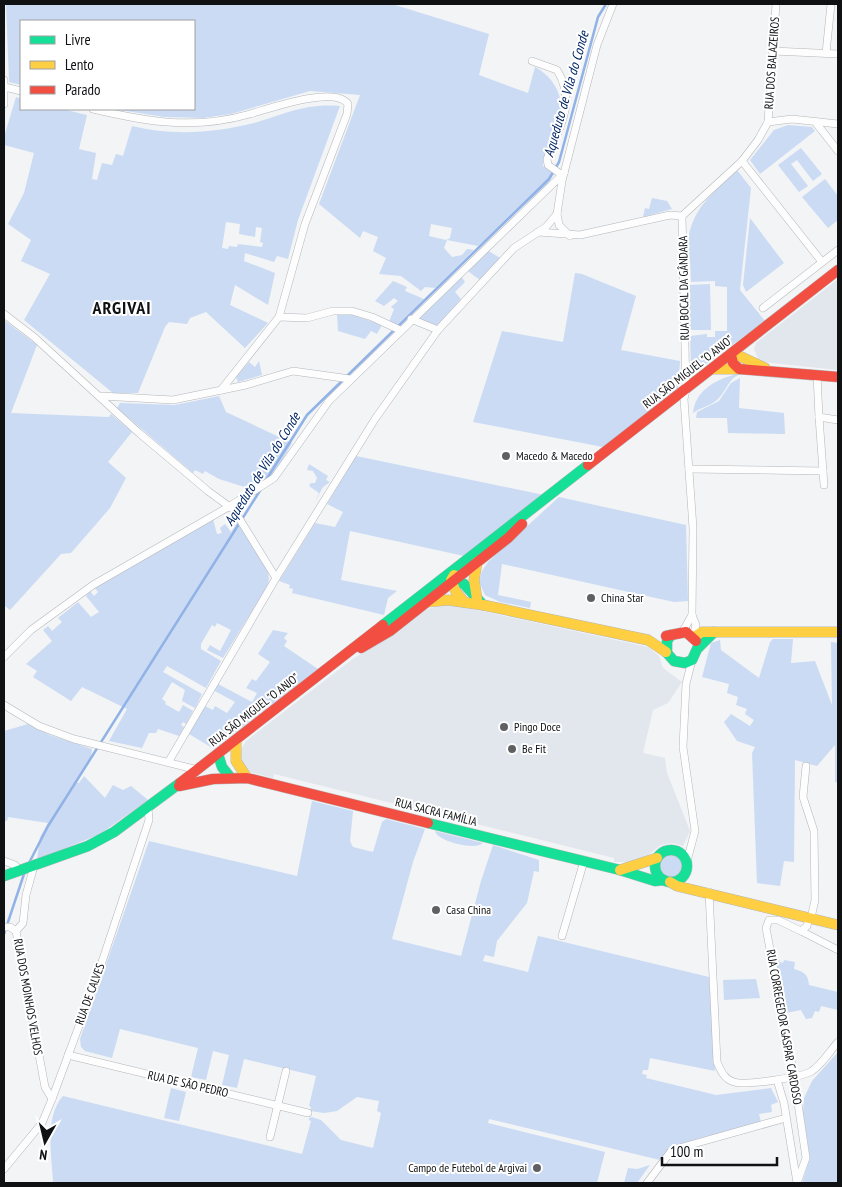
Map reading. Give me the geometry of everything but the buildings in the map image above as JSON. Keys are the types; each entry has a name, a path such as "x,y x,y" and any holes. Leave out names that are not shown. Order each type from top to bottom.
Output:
{"street":[{"path":"571,236 559,225 557,214 563,174 597,45 613,4"},
{"name":"RUA DOS BALAZEIROS","path":"768,122 776,4"},
{"path":"826,53 831,4"},
{"path":"773,50 838,54"},
{"path":"532,61 557,70 565,89 567,105 565,116 547,160 548,165 563,174"},
{"path":"4,104 4,84 20,91"},
{"path":"96,110 137,120 178,124 204,124 229,120 314,96 346,101 349,108 305,224 279,317 221,390"},
{"path":"538,232 571,236 670,214 682,216 742,161 758,140 768,122 792,119 838,124"},
{"path":"816,123 838,151"},
{"path":"742,161 822,262"},
{"path":"4,657 31,630 93,585 230,506 274,478 329,401 411,319 563,174"},
{"path":"168,761 276,578 375,419 438,330 505,257 520,243 538,232 557,214"},
{"name":"RUA BOCAL DA GÂNDARA","path":"682,216 686,390 684,399 693,528 695,629"},
{"path":"763,308 838,250"},
{"name":"RUA SÃO MIGUEL \"O ANJO\"","path":"4,876 88,846 114,832 148,808 838,270"},
{"path":"279,317 312,317 333,311 352,311 372,317 400,330"},
{"path":"4,313 34,337 208,491 230,506 261,550 276,578"},
{"path":"411,319 438,330"},
{"path":"750,361 748,346 752,338"},
{"path":"739,369 733,363 732,354 771,370"},
{"path":"712,369 771,370 838,377"},
{"path":"101,396 173,400 221,390 293,371 350,379"},
{"path":"817,375 824,485"},
{"path":"819,417 838,420"},
{"path":"689,469 823,471"},
{"name":"RUA SÃO MIGUEL \"O ANJO\"","path":"326,670 390,631 508,538 554,493"},
{"name":"RUA SÃO MIGUEL \"O ANJO\"","path":"453,580 456,572 494,538"},
{"path":"477,562 474,580 480,602"},
{"path":"440,579 453,580 480,602"},
{"path":"453,580 456,592 464,602"},
{"path":"426,602 448,600 480,602 648,640 666,652"},
{"path":"683,631 695,629"},
{"path":"695,629 698,649"},
{"path":"648,640 695,629 714,632 838,632"},
{"path":"697,889 687,864 684,856 675,850 665,851 657,858 655,868 667,881 684,876 687,864 695,831 683,747 686,684 692,660 698,649 714,632"},
{"path":"671,635 666,642 666,652 669,658 677,663 692,660"},
{"path":"4,705 48,730 74,739 168,761 225,777"},
{"path":"236,740 234,754 238,770"},
{"path":"218,754 247,778"},
{"path":"218,754 225,777"},
{"path":"806,766 803,796 814,831 815,900 807,926 801,931 838,950"},
{"path":"175,787 200,779 225,777"},
{"name":"RUA SACRA FAMÍLIA","path":"225,777 247,778 838,925"},
{"name":"RUA DE CALVES","path":"4,1169 42,1123 52,1099 96,980 149,820 148,808"},
{"name":"RUA SACRA FAMÍLIA","path":"620,870 640,866 657,858"},
{"path":"4,861 15,865 20,871"},
{"path":"562,936 584,861"},
{"name":"RUA DOS MOINHOS VELHOS","path":"34,866 26,895 23,923 16,932 45,1087 52,1099"},
{"path":"709,892 718,1062 723,1076 735,1082 777,1080 811,1072 838,1042"},
{"name":"RUA CORREGEDOR GASPAR CARDOSO","path":"797,1183 806,1158 794,1076 766,928 770,920 778,920 801,931"},
{"path":"4,927 10,927 16,932"},
{"name":"RUA DE SÃO PEDRO","path":"68,1055 308,1113"},
{"path":"270,1137 286,1071"},
{"path":"777,1080 786,1118 797,1183"},
{"path":"647,1183 672,1150 786,1118"}],"shaded area":[{"path":"6,4 392,4 489,34 479,75 528,93 535,67 551,80 556,88 560,98 561,117 559,128 544,158 543,166 554,174 548,184 478,246 447,240 444,248 452,257 462,255 467,249 474,250 435,288 425,287 421,291 401,276 379,274 386,258 373,251 378,237 363,231 360,238 319,204 360,95 310,91 231,114 203,118 164,117 120,110 195,110 195,20 20,20 20,85 9,82","holes":["431,224 452,228 450,238 446,240 429,236"]},
{"path":"16,97 20,99 20,110 66,110 87,115 79,149 96,153 92,179 97,180 102,163 112,165 116,154 123,156 132,126 162,131 208,131 254,123 316,106 340,106 298,220 288,259 277,256 274,262 245,253 244,261 275,273 268,305 235,285 230,305 268,323 245,348 206,312 190,318 187,324 169,322 165,327 138,393 113,393 24,320 50,274 21,261 31,240 8,224 24,193 34,153 4,145 4,137","holes":["226,222 240,224 239,234 255,237 256,227 262,228 260,242 263,243 262,247 238,244 237,247 229,246 228,249 222,248"]},
{"path":"788,125 812,127 815,131 760,174 750,160 774,130"},
{"path":"801,148 822,174 813,181 797,160 791,164 808,186 799,192 778,165"},
{"path":"737,170 751,188 740,290 765,321 696,371 691,368 690,336 707,334 707,337 715,337 715,331 727,331 727,287 715,286 715,281 691,282 690,260 687,259 690,230 700,208 707,199"},
{"path":"825,179 838,196 838,220 828,228 802,197"},
{"path":"652,198 667,201 672,209 643,217 645,208 649,209"},
{"path":"750,218 784,263 746,292 743,285"},
{"path":"487,250 500,258 480,280 465,269"},
{"path":"575,273 582,274 636,296 621,350 680,361 678,389 603,447 473,422 502,331 563,342"},
{"path":"460,275 465,282 455,292 461,299 437,326 417,319"},
{"path":"838,279 838,370 763,362 758,359 754,349 756,343"},
{"path":"393,281 407,287 405,291 424,299 396,326 389,322 394,309 391,307 398,301 394,298 384,306 375,301"},
{"path":"710,284 711,330 689,329 689,285"},
{"path":"347,313 382,325 377,334 371,331 365,339 338,331 337,314"},
{"path":"4,320 37,345 11,413 109,417 111,414 132,432 108,462 126,478 110,508 71,553 61,554 10,610 4,605"},
{"path":"259,361 262,375 238,382 236,377 249,362 255,367"},
{"path":"740,374 730,382 718,399 693,413 698,398 709,386"},
{"path":"740,378 739,408 784,413 785,434 728,433 727,418 696,418 697,412 719,401 731,383"},
{"path":"219,396 226,412 292,443 275,473 251,489 219,479 205,471 203,474 195,470 193,473 117,408 120,403 175,405"},
{"path":"356,456 544,495 464,556 350,531 341,580 397,591 388,598 384,615 292,593 293,589 289,588 290,585 279,581 315,523 335,527 343,512 327,504"},
{"path":"309,464 328,476 326,480 330,482 323,487 315,502 319,493 309,486 311,483 315,483 317,478 313,471 307,470"},
{"path":"559,497 686,525 688,601 674,602 502,564 498,595 531,602 530,608 500,602 485,595 479,582 482,571 488,562"},
{"path":"213,519 217,534 222,533 220,528 225,524 231,532 238,521 265,562 269,579 267,587 223,658 207,650 210,645 220,651 231,630 217,623 215,627 212,625 201,644 201,649 221,661 206,688 167,666 163,672 202,694 195,708 182,701 185,690 172,682 162,699 166,702 165,704 179,712 183,705 193,711 186,724 183,722 181,725 184,727 179,736 158,729 156,733 149,733 142,748 109,741 127,709 82,687 71,701 33,677 37,671 26,664 52,641 43,630 48,626 52,631 62,622 58,618 78,602 91,617 99,612 86,596 90,591 94,596 98,592 95,588"},
{"path":"443,605 458,606 648,647 659,656 663,668 682,682 668,703 653,710 643,753 665,758 667,773 690,831 683,846 673,843 661,845 648,855 632,862 614,862 614,858 274,774 273,778 250,772 242,763 240,751 246,741 354,658 379,644 427,609"},
{"path":"273,630 288,633 284,638 287,641 284,646 318,669 214,749 189,734 205,706 213,710 215,706 227,713 235,702 213,690 218,684 252,702 257,693 246,688 252,679 256,681 270,662 258,654"},
{"path":"773,639 793,639 791,663 815,661 832,705 831,642 838,643 838,783 835,782 835,745 817,766 795,760 794,862 784,861 780,886 757,883 752,753 755,747 737,741 724,722 731,714 750,726 754,720 745,714 747,709 736,705 738,697 727,693 729,684 702,677 711,643 720,640 721,650 759,678 770,642"},
{"path":"28,724 50,735 92,749 91,757 75,782 79,783 84,776 105,798 113,785 123,790 131,786 148,800 100,834 37,860 40,837 48,823 8,817 7,821 4,821 4,731"},
{"path":"312,801 353,811 350,841 353,847 373,852 382,822 386,819 425,829 413,862 392,939 461,956 481,881 493,845 539,860 539,872 534,871 527,903 497,941 494,957 485,955 483,961 528,972 538,936 709,977 715,1071 650,1058 648,1070 643,1070 642,1074 647,1075 646,1078 716,1095 771,1088 778,1102 771,1105 772,1112 759,1114 761,1122 670,1148 660,1160 489,1119 488,1123 605,1152 597,1183 53,1183 51,1126 57,1105 63,1096 302,1154 311,1121 309,1118 312,1117 321,1120 341,1140 373,1148 381,1113 377,1111 379,1101 357,1097 337,1111 324,1113 310,1111 311,1107 309,1106 316,1076 244,1059 237,1088 222,1085 229,1055 213,1051 206,1080 191,1077 198,1048 120,1029 112,1058 85,1051 81,1047 80,1039 149,841 297,876"},
{"path":"435,831 483,843 472,846 457,844 442,838"},
{"path":"671,855 679,858 682,866 679,874 671,877 663,874 660,866 663,858"},
{"path":"776,954 780,962 783,963 784,960 795,962 794,969 805,974 809,985 838,992 838,1010 821,1006 819,1012 815,1011 812,1018 806,1019 801,1010 786,1013 774,956"},
{"path":"756,979 760,998 724,1000 723,980"},
{"path":"838,1052 838,1183 802,1183 810,1158 803,1112 804,1098 812,1081"},
{"path":"171,1088 186,1092 179,1121 164,1118"},
{"path":"650,1165 637,1183 624,1183 628,1168 637,1169"}],"waterway":[{"name":"Aqueduto de Vila do Conde","path":"347,376 549,179 559,162 598,17 606,4"},
{"name":"Aqueduto de Vila do Conde","path":"266,480 307,415 343,380"},
{"name":"Aqueduto de Vila do Conde","path":"29,863 48,826 261,489"},
{"name":"Aqueduto de Vila do Conde","path":"4,934 24,874"}],"traffic: fast":[{"path":"383,625 588,465"},
{"path":"449,579 464,584 483,605"},
{"path":"671,635 667,641 667,653 674,661 685,663 692,660 697,649 714,632"},
{"path":"218,754 222,767 230,777"},
{"path":"4,876 88,846 114,832 180,783"},
{"path":"428,823 620,870 655,881 664,880"},
{"path":"671,850 677,851 682,855 686,860 687,866 686,872 682,877 677,881 671,882 665,881 660,877 656,872 655,866 656,860 660,855 665,851 671,850"}],"traffic: slow":[{"path":"733,353 765,368"},
{"path":"713,369 739,369"},
{"path":"477,562 474,580 477,599"},
{"path":"454,575 451,580 456,592 464,602"},
{"path":"427,602 448,600 483,605 648,640 666,652"},
{"path":"694,637 702,632 838,632"},
{"path":"236,740 236,761 247,778"},
{"path":"620,870 657,858"},
{"path":"670,882 677,886 838,925"}],"traffic: jam":[{"path":"588,465 838,270"},
{"path":"731,355 733,363 739,369 838,377"},
{"path":"361,648 390,631 508,538 522,524"},
{"path":"180,783 383,625"},
{"path":"666,636 686,632 696,641"},
{"path":"179,786 213,779 247,778 428,823"}],"place":[{"name":"Macedo & Macedo","path":"506,456"},
{"name":"China Star","path":"591,598"},
{"name":"Pingo Doce","path":"504,727"},
{"name":"Be Fit","path":"512,749"},
{"name":"Casa China","path":"436,910"},
{"name":"Campo de Futebol de Argivai","path":"537,1168"}],"district":[{"name":"ARGIVAI","path":"122,308"}]}
